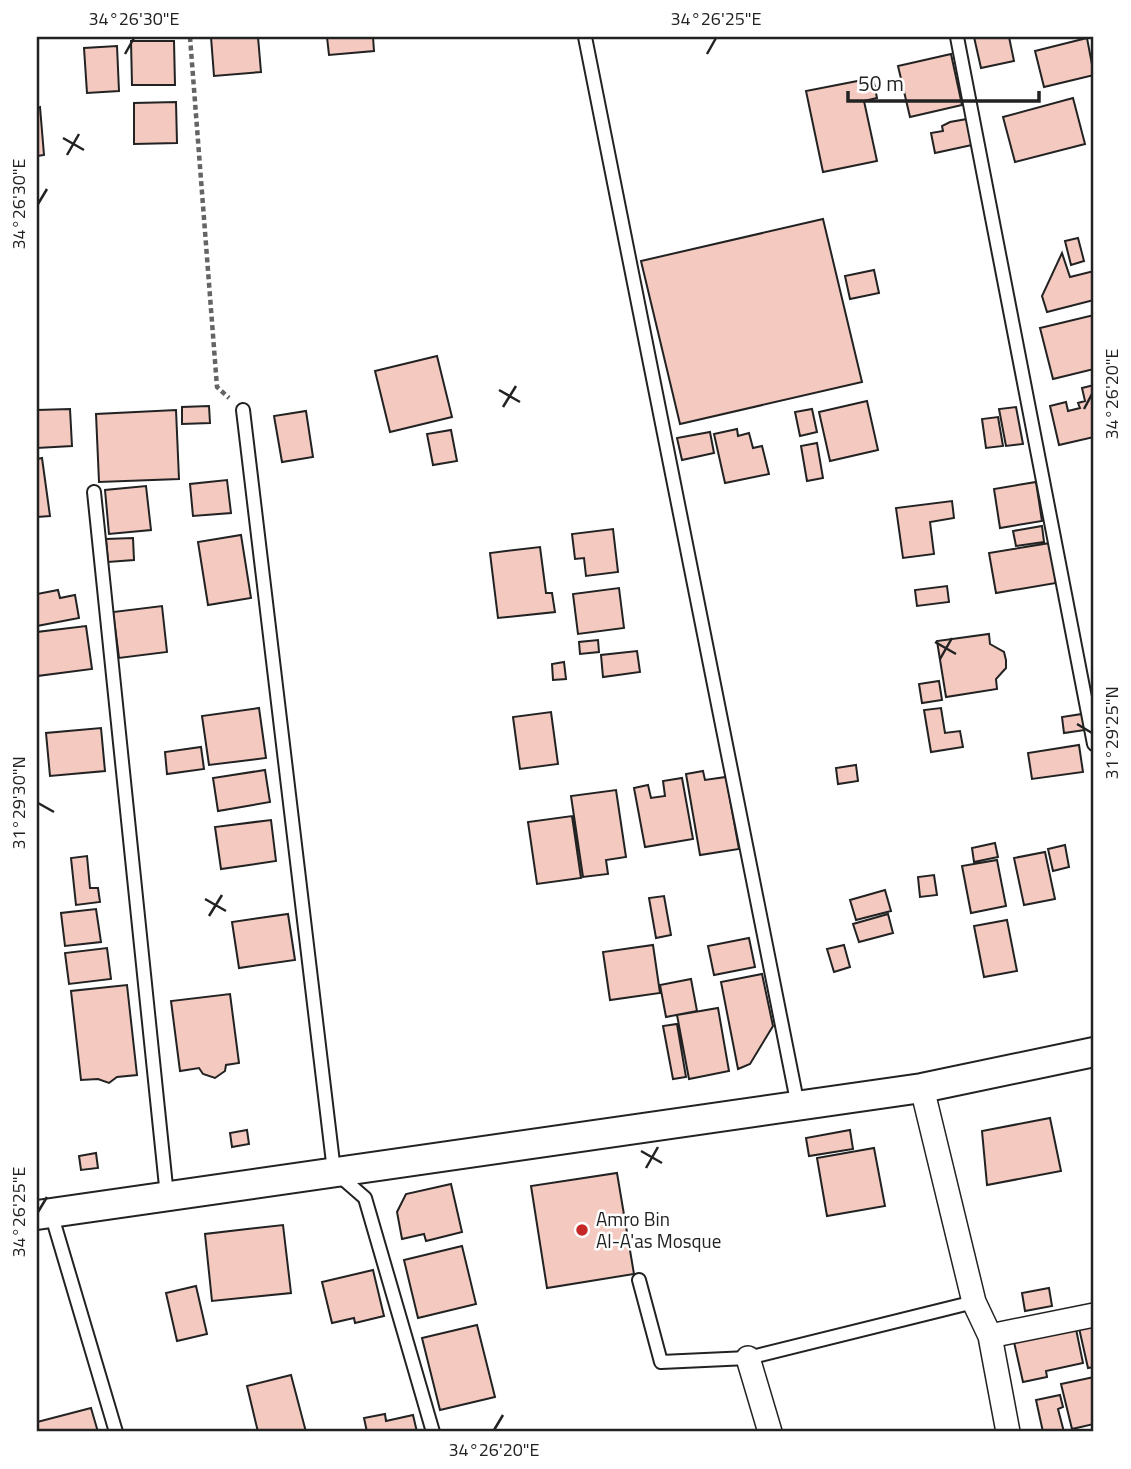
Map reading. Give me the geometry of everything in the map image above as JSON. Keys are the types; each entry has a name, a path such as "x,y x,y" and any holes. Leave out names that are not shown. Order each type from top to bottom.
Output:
{"street":[{"path":"44,1214 922,1088 1094,1052"},
{"path":"922,1088 974,1302 990,1336 1008,1432"},
{"path":"990,1336 1094,1315"},
{"path":"748,1358 770,1432"}],"lane":[{"path":"585,37 798,1106"},
{"path":"957,37 1094,744"},
{"path":"243,410 334,1171 365,1198 433,1432"},
{"path":"93,492 167,1196"},
{"path":"44,1214 116,1432"},
{"path":"639,1280 661,1362 748,1358 974,1302"}],"path":[{"path":"190,37 217,387 243,410"}],"building":[{"path":"211,37 258,37 261,72 214,76"},
{"path":"327,37 373,37 374,51 329,55"},
{"path":"974,37 1009,37 1014,61 981,68"},
{"path":"1087,38 1094,75 1044,87 1035,51"},
{"path":"131,41 174,41 175,85 132,85"},
{"path":"117,46 119,91 87,93 84,48"},
{"path":"951,54 962,105 910,117 898,66"},
{"path":"873,78 877,98 864,101 877,161 823,172 806,91"},
{"path":"1073,98 1085,144 1015,162 1003,117"},
{"path":"176,102 177,143 134,144 134,103"},
{"path":"40,107 44,155 37,156 37,108"},
{"path":"967,119 972,145 935,153 931,133 943,131 942,126 950,122"},
{"path":"823,219 862,382 680,424 641,261"},
{"path":"1078,238 1084,261 1071,265 1065,241"},
{"path":"1062,253 1070,277 1094,271 1094,300 1047,312 1042,296"},
{"path":"874,270 879,293 850,299 845,276"},
{"path":"1094,315 1094,369 1053,379 1040,328"},
{"path":"437,356 452,417 390,432 375,371"},
{"path":"1094,385 1094,437 1059,445 1050,406 1066,402 1068,411 1080,408 1078,403 1085,401 1082,388"},
{"path":"867,401 878,450 830,461 819,412"},
{"path":"209,406 210,423 182,424 182,407"},
{"path":"1016,407 1023,444 1006,446 999,409"},
{"path":"70,409 72,446 37,448 37,410"},
{"path":"812,409 817,432 800,436 795,412"},
{"path":"176,410 179,479 99,482 96,414"},
{"path":"306,411 313,457 282,462 274,416"},
{"path":"998,417 1003,446 986,448 982,419"},
{"path":"737,429 738,436 749,433 753,448 762,446 769,474 725,483 714,434"},
{"path":"451,430 457,461 433,465 427,434"},
{"path":"710,432 714,453 682,460 677,438"},
{"path":"817,443 823,478 807,481 801,446"},
{"path":"42,458 50,516 37,517 37,459"},
{"path":"227,480 231,513 193,516 190,484"},
{"path":"1036,482 1042,521 1000,528 994,489"},
{"path":"146,486 151,530 109,534 105,490"},
{"path":"952,501 954,518 930,522 934,554 903,558 896,508"},
{"path":"1042,526 1044,542 1016,546 1013,531"},
{"path":"613,529 618,572 586,576 584,558 575,559 572,534"},
{"path":"241,535 251,598 208,605 198,542"},
{"path":"133,538 134,560 108,562 106,539"},
{"path":"1050,543 1056,583 996,593 989,553"},
{"path":"540,547 546,593 552,593 555,612 498,618 490,553"},
{"path":"947,586 949,602 917,606 915,590"},
{"path":"619,588 624,628 578,634 573,594"},
{"path":"58,590 60,598 75,595 79,618 37,626 37,594"},
{"path":"162,606 167,652 119,658 113,612"},
{"path":"86,626 92,669 37,676 37,632"},
{"path":"989,634 990,644 1004,652 1006,660 1006,668 996,679 997,689 946,697 937,641"},
{"path":"598,640 599,652 580,654 579,642"},
{"path":"637,651 640,672 603,677 601,655"},
{"path":"564,662 566,679 553,680 552,664"},
{"path":"939,681 942,700 922,703 919,684"},
{"path":"259,708 266,758 209,765 202,716"},
{"path":"941,708 945,733 960,731 963,747 931,752 924,710"},
{"path":"551,712 558,764 520,769 513,717"},
{"path":"1082,714 1085,730 1064,733 1062,717"},
{"path":"101,728 105,771 50,776 46,733"},
{"path":"1079,745 1083,772 1032,779 1028,753"},
{"path":"201,747 204,769 167,774 165,752"},
{"path":"856,765 858,781 838,784 836,768"},
{"path":"265,770 270,802 218,811 213,778"},
{"path":"703,771 705,780 726,777 739,849 700,855 686,774"},
{"path":"682,778 693,839 645,847 634,788 648,785 651,798 665,796 663,781"},
{"path":"616,790 626,857 606,860 608,874 583,877 571,796"},
{"path":"572,816 581,878 537,884 528,822"},
{"path":"271,820 276,861 221,869 215,827"},
{"path":"995,843 998,857 974,862 972,848"},
{"path":"1065,845 1069,867 1053,871 1048,849"},
{"path":"1045,852 1055,899 1024,905 1014,858"},
{"path":"87,856 90,888 98,888 100,902 76,905 71,858"},
{"path":"997,860 1006,906 971,913 962,866"},
{"path":"934,875 937,895 920,897 918,877"},
{"path":"885,890 891,911 856,920 850,900"},
{"path":"664,896 671,935 656,938 649,898"},
{"path":"96,909 101,942 65,946 61,913"},
{"path":"288,914 295,960 239,968 232,922"},
{"path":"888,914 893,933 859,942 853,924"},
{"path":"1007,920 1017,971 984,977 974,926"},
{"path":"749,938 755,967 714,975 708,946"},
{"path":"653,945 660,993 610,1000 603,952"},
{"path":"844,945 850,967 834,972 827,949"},
{"path":"107,948 111,979 69,984 65,953"},
{"path":"762,974 773,1026 750,1064 738,1069 721,982"},
{"path":"691,979 697,1011 666,1017 660,985"},
{"path":"127,985 137,1075 117,1077 109,1083 98,1079 81,1080 71,991"},
{"path":"230,994 239,1063 226,1065 225,1071 215,1078 203,1074 199,1068 180,1071 171,1001"},
{"path":"718,1008 729,1071 689,1079 677,1015"},
{"path":"677,1024 686,1077 673,1079 663,1026"},
{"path":"1050,1118 1061,1171 987,1185 982,1131"},
{"path":"247,1130 249,1144 232,1147 230,1133"},
{"path":"850,1130 853,1149 809,1156 806,1138"},
{"path":"874,1148 885,1206 827,1216 817,1158"},
{"path":"96,1153 98,1168 81,1170 79,1156"},
{"name":"Amro Bin Al-A'as Mosque","path":"617,1173 634,1274 547,1288 531,1186"},
{"path":"451,1184 462,1232 426,1241 424,1234 402,1239 397,1212 406,1194"},
{"path":"283,1225 291,1293 212,1301 205,1234"},
{"path":"462,1246 476,1304 418,1318 404,1260"},
{"path":"373,1270 384,1316 355,1323 354,1318 332,1323 322,1282"},
{"path":"196,1286 207,1334 177,1341 166,1293"},
{"path":"1049,1288 1052,1306 1025,1311 1022,1293"},
{"path":"477,1325 495,1397 440,1410 422,1338"},
{"path":"1094,1325 1094,1367 1088,1368 1079,1328"},
{"path":"1076,1329 1083,1363 1046,1371 1047,1377 1023,1382 1014,1342"},
{"path":"291,1375 306,1432 258,1432 247,1386"},
{"path":"1094,1377 1094,1424 1072,1429 1061,1384"},
{"path":"1060,1395 1063,1407 1058,1409 1064,1432 1043,1432 1036,1400"},
{"path":"91,1408 98,1432 37,1432 37,1422"},
{"path":"385,1414 386,1421 413,1415 417,1432 367,1432 364,1418"}],"place":[{"name":"Amro Bin Al-A'as Mosque","path":"582,1230"}]}
